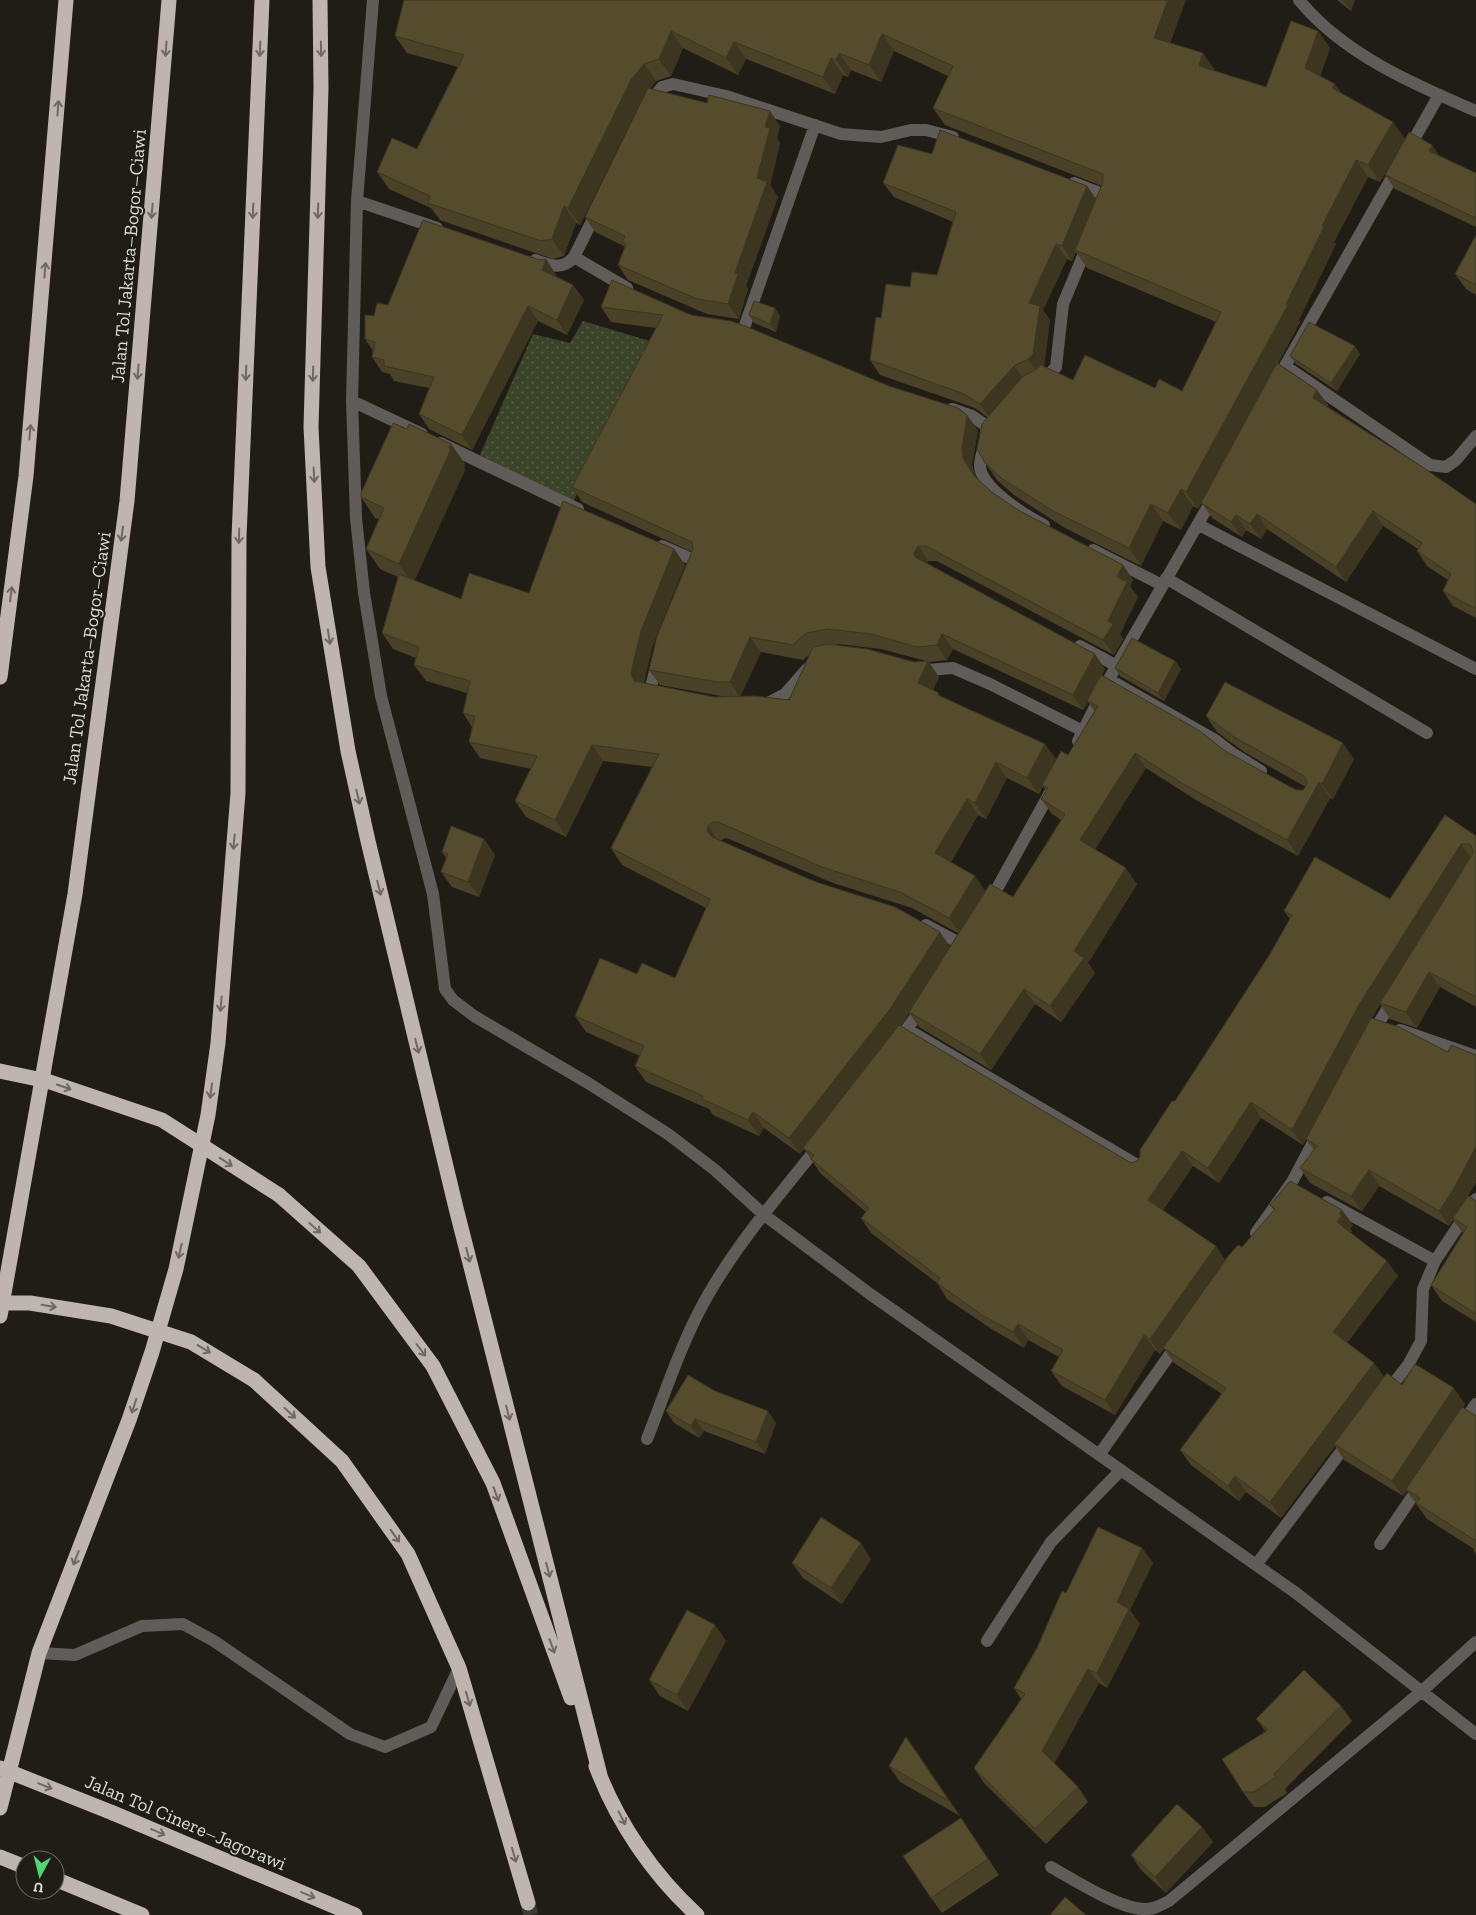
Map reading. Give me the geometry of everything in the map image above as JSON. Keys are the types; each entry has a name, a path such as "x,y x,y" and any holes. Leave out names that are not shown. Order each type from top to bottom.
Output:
{"highway":[{"path":"0,677 26,476 66,0"},
{"name":"Jalan Tol Jakarta–Bogor–Ciawi","path":"0,1316 74,894 127,501 169,0"},
{"path":"0,1808 39,1653 129,1420 152,1352 176,1269 192,1200 208,1115 218,1043 238,793 239,537 262,0"},
{"path":"320,0 321,88 311,426 318,567 348,751 368,841 456,1208 600,1775"},
{"path":"0,1071 47,1081 162,1120 279,1195 359,1266 433,1366 493,1483 600,1775 630,1834 651,1867 697,1915"},
{"path":"0,1303 30,1303 112,1316 192,1342 254,1380 342,1461 408,1554 459,1668 528,1903"},
{"name":"Jalan Tol Cinere–Jagorawi","path":"0,1768 113,1813 355,1915"},
{"path":"0,1857 15,1863"},
{"path":"65,1883 142,1915"}],"street":[{"path":"373,0 357,201 352,401 356,518 365,602 381,696 433,894 444,989 474,1016 588,1083 668,1134 715,1170 763,1214 870,1294 1334,1620 1476,1734"},
{"path":"1299,0 1315,18 1354,49 1439,95 1476,111"},
{"path":"642,118 656,92 662,87 673,84 726,96 841,134 881,137 910,130 926,130 965,141"},
{"path":"1270,391 1439,95"},
{"path":"758,333 739,327 815,125"},
{"path":"1061,179 1108,196 1100,214"},
{"path":"526,257 553,267 569,263 574,257 604,196"},
{"path":"357,201 451,232"},
{"path":"1030,386 1043,381 1056,367 1063,304 1093,232"},
{"path":"574,257 616,283 642,295"},
{"path":"1285,366 1430,465 1446,467 1456,460 1476,436"},
{"path":"352,401 587,513"},
{"path":"938,404 972,416 986,424 988,435"},
{"path":"999,420 988,435 981,456 980,468 987,482 999,495 1036,521 1052,529"},
{"path":"1074,748 1109,679 1199,525 1221,483"},
{"path":"1199,525 1476,669"},
{"path":"650,541 696,561 687,584"},
{"path":"1078,542 1164,582 1427,732"},
{"path":"1068,640 1117,666"},
{"path":"660,649 650,691 675,696"},
{"path":"749,707 764,705 785,694 817,658"},
{"path":"903,664 927,670 953,668 990,684 1083,731"},
{"path":"1109,679 1215,740 1240,759 1271,776"},
{"path":"984,912 1060,774"},
{"path":"916,920 963,945"},
{"path":"1365,1048 1378,1023 1403,984"},
{"path":"891,1052 908,1030 931,993"},
{"path":"1378,1023 1476,1056"},
{"path":"908,1030 1144,1169"},
{"path":"1246,1246 1296,1185 1324,1124"},
{"path":"647,1439 679,1358 708,1294 763,1214 828,1134"},
{"path":"1317,1196 1435,1261"},
{"path":"1378,1404 1408,1365 1421,1341 1423,1290 1435,1261 1476,1199"},
{"path":"1099,1455 1184,1334"},
{"path":"1453,1437 1476,1404"},
{"path":"1256,1565 1360,1428"},
{"path":"987,1641 1051,1542 1121,1470"},
{"path":"1380,1544 1431,1470"},
{"path":"39,1653 75,1655 142,1626 183,1624 214,1641 350,1734 385,1748 431,1727 459,1668"},
{"path":"1051,1867 1100,1894 1134,1908 1156,1907 1180,1892 1422,1691 1476,1642"}],"green space":[{"path":"583,321 650,341 573,502 480,455 533,334 570,343"}],"building":[{"path":"404,0 1168,0 1154,38 1203,53 1199,66 1266,87 1291,21 1318,31 1305,68 1335,84 1332,88 1393,122 1368,165 1356,160 1322,226 1324,227 1286,304 1288,305 1186,492 1181,489 1168,513 1151,504 1129,548 1053,511 1001,478 985,463 977,449 982,424 1023,376 1041,365 1073,380 1085,355 1155,388 1159,379 1182,391 1221,312 1075,250 1103,182 1103,174 933,108 953,66 882,34 869,65 839,53 836,60 831,58 823,77 734,42 726,58 671,31 659,59 644,64 631,80 568,208 564,206 552,239 541,241 428,203 430,196 377,172 392,138 417,149 464,55 395,36"},
{"path":"648,88 707,103 709,95 770,111 765,127 770,128 757,178 767,182 735,273 738,274 728,304 697,299 618,265 626,244 622,242 625,236 585,217"},
{"path":"940,130 1087,186 1062,246 1056,244 1029,303 1040,306 1033,354 1028,359 1014,366 980,404 964,394 870,360 876,317 881,318 886,284 910,287 912,272 937,275 956,212 883,183 898,145 932,154"},
{"path":"1409,132 1432,145 1429,151 1476,173 1476,218 1385,175"},
{"path":"423,220 540,260 546,259 542,270 573,285 557,320 528,306 462,435 419,414 434,377 384,366 384,360 372,357 375,342 365,339 365,315 374,316 377,303 388,305"},
{"path":"1476,235 1476,285 1455,274"},
{"path":"612,280 691,315 731,321 745,326 889,386 958,408 967,415 962,449 963,458 974,476 993,493 1018,510 1123,565 1117,577 1127,582 1108,621 1113,624 1103,640 926,546 918,546 914,553 915,557 1095,654 1073,695 942,634 937,645 917,647 871,634 828,629 806,633 793,645 750,637 730,682 717,682 649,670 657,636 693,549 692,542 572,487 663,315 601,307"},
{"path":"754,301 775,308 770,324 749,315"},
{"path":"1309,322 1355,346 1331,383 1290,356"},
{"path":"1277,363 1317,390 1313,398 1421,466 1476,504 1476,609 1443,591 1451,574 1417,551 1422,543 1373,511 1336,567 1257,514 1250,524 1236,515 1231,522 1201,503"},
{"path":"393,423 407,429 409,424 451,444 449,448 451,449 399,564 366,549 384,508 361,497 361,493"},
{"path":"563,501 674,549 641,631 631,673 634,681 714,697 755,696 789,700 813,647 827,644 867,649 914,662 928,661 918,683 939,693 938,695 1045,744 1027,778 996,762 975,803 967,799 935,853 975,876 949,918 900,892 822,867 718,822 713,822 708,826 707,831 712,837 816,882 895,907 940,932 890,1009 789,1138 753,1112 748,1120 702,1099 703,1096 635,1066 644,1046 575,1016 600,958 637,974 642,963 675,978 710,899 611,848 659,754 592,745 555,820 515,801 537,756 469,742 475,716 463,713 470,681 414,665 419,647 382,633 399,574 461,599 469,573 529,593"},
{"path":"1132,638 1175,661 1158,693 1115,668"},
{"path":"1101,675 1200,731 1225,751 1296,790 1303,790 1306,786 1307,782 1304,776 1234,737 1206,716 1225,682 1343,743 1322,784 1319,782 1287,840 1185,785 1135,753 1080,840 1126,868 1074,951 1084,958 1050,1006 1024,989 980,1054 909,1012 990,884 1013,897 1065,814 1041,799 1048,788 1042,785 1061,751 1068,755 1098,706 1087,701"},
{"path":"1445,815 1476,836 1476,997 1429,972 1406,1012 1380,1003 1472,855 1473,850 1470,844 1461,844 1360,1003 1292,1130 1251,1102 1208,1168 1182,1151 1148,1200 1216,1246 1150,1339 1144,1335 1105,1400 1051,1371 1063,1350 1018,1324 1013,1332 982,1315 937,1283 940,1278 861,1218 869,1208 811,1159 814,1155 803,1148 899,1025 1131,1163 1137,1161 1140,1157 1140,1150 1172,1101 1175,1101 1270,954 1292,915 1284,911 1315,857 1390,899"},
{"path":"451,826 484,839 468,882 441,872 448,854 442,852"},
{"path":"1371,1018 1399,1027 1448,1052 1451,1045 1476,1055 1476,1147 1453,1190 1439,1211 1369,1170 1351,1196 1300,1168 1317,1146 1306,1139"},
{"path":"1290,1181 1342,1210 1339,1214 1342,1216 1337,1222 1387,1261 1333,1332 1374,1363 1270,1502 1235,1476 1228,1486 1180,1450 1226,1388 1163,1348 1229,1255 1238,1245 1242,1247 1275,1209 1270,1205"},
{"path":"1468,1196 1476,1201 1476,1314 1431,1285 1467,1227 1453,1218"},
{"path":"1415,1364 1454,1388 1392,1481 1334,1444 1387,1373 1402,1385"},
{"path":"688,1375 715,1391 768,1411 756,1442 695,1419 691,1426 666,1411"},
{"path":"1462,1407 1476,1416 1476,1541 1416,1503 1420,1498 1406,1489"},
{"path":"821,1517 861,1543 831,1588 792,1563"},
{"path":"1098,1527 1142,1548 1117,1602 1129,1609 1097,1673 1088,1669 1042,1751 1078,1787 1035,1829 974,1768 1025,1694 1014,1688 1037,1648 1062,1591 1066,1593"},
{"path":"687,1610 715,1625 677,1695 649,1680"},
{"path":"1304,1670 1341,1706 1274,1774 1276,1777 1254,1792 1243,1792 1222,1759 1268,1730 1256,1719"},
{"path":"906,1737 949,1801 889,1766"},
{"path":"1177,1804 1202,1827 1155,1877 1131,1855"},
{"path":"961,1818 988,1859 931,1898 903,1856"},
{"path":"1065,1897 1086,1915 1050,1915"}],"tunnel":[{"path":"528,1903 531,1915"}]}
